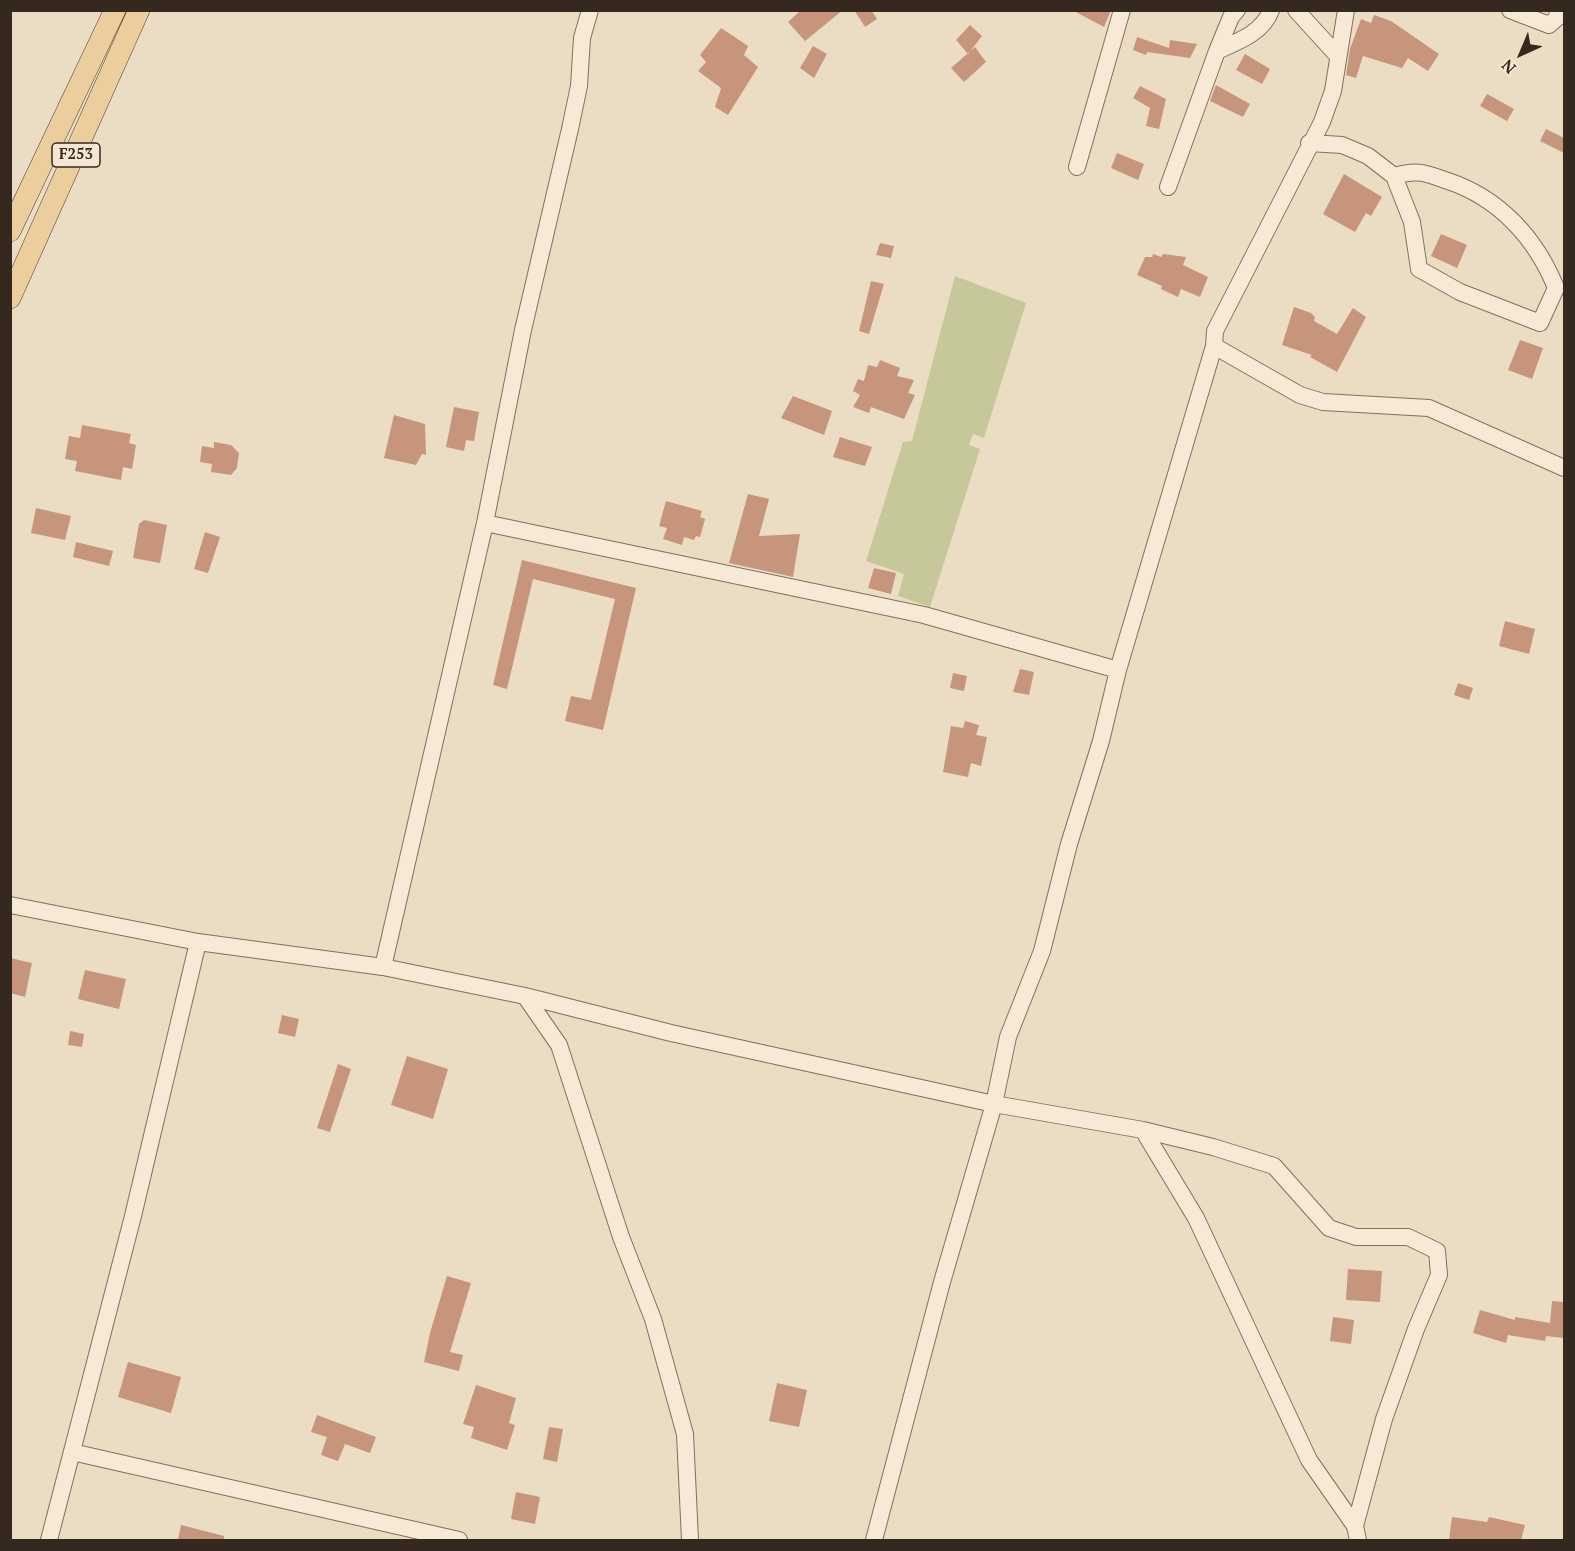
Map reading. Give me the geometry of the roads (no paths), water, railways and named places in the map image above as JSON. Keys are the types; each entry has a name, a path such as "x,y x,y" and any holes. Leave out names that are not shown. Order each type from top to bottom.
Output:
{"main road":[{"name":"F253","path":"10,231 15,208 115,10"},
{"name":"F253","path":"10,298 139,10"}],"street":[{"path":"383,967 485,523 523,330 575,108 582,38 590,10"},
{"path":"1077,167 1122,10"},
{"path":"1168,187 1216,51 1231,17 1237,10"},
{"path":"1216,51 1244,39 1268,21 1271,10"},
{"path":"1296,10 1337,55"},
{"path":"874,1540 942,1282 994,1104 1008,1037 1042,951 1069,844 1101,741 1118,670 1214,346 1215,331 1309,143 1322,122 1333,90 1346,10"},
{"path":"1510,10 1549,25 1557,18 1558,10"},
{"path":"1309,143 1342,145 1368,156 1394,176 1412,222 1419,269 1460,292 1540,323 1556,288 1545,261 1523,232 1495,204 1465,187 1415,170 1394,176"},
{"path":"1214,346 1300,395 1323,402 1428,408 1564,468"},
{"path":"485,523 924,615 1118,670"},
{"path":"10,905 198,942 383,967 525,996 671,1033 994,1104 1143,1130 1213,1147 1274,1166 1329,1228 1356,1237 1408,1237 1437,1251 1439,1275 1416,1329 1384,1419 1357,1533"},
{"path":"49,1540 133,1216 198,942"},
{"path":"525,996 559,1045 621,1237 653,1319 684,1434 690,1540"},
{"path":"1143,1130 1196,1218 1309,1460 1357,1533"},
{"path":"72,1452 459,1540"}]}
